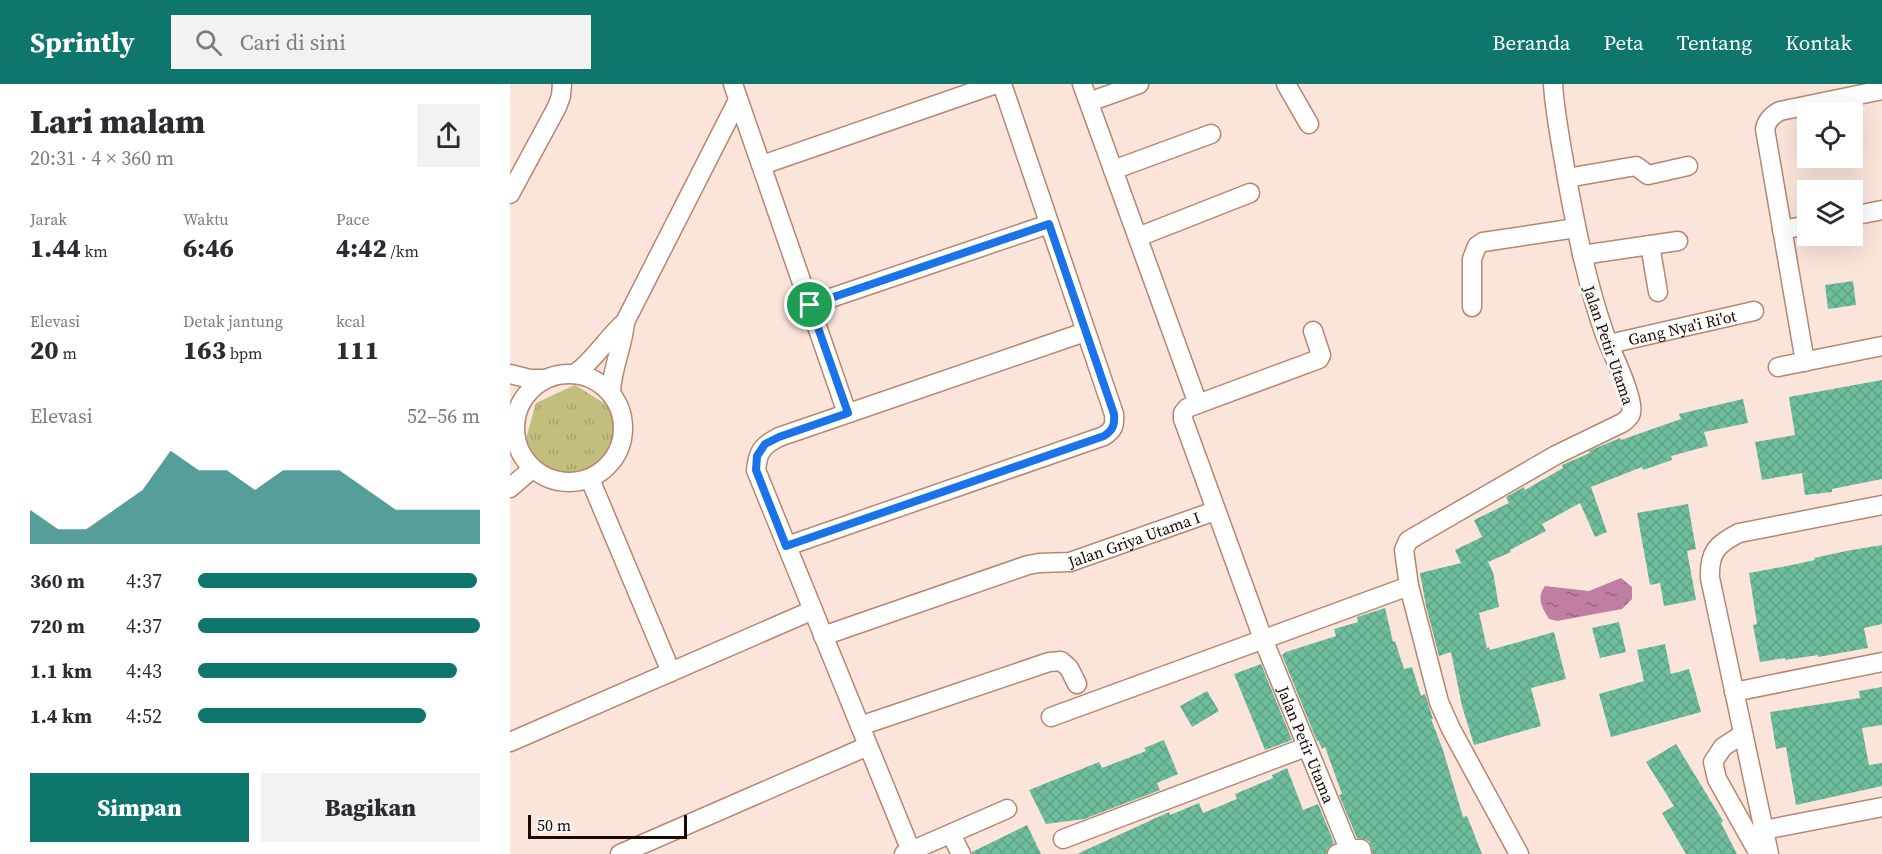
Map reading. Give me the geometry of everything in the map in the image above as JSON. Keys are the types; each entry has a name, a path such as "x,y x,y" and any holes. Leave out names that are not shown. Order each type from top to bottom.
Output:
{"street":[{"path":"510,194 556,107 561,96 562,84"},
{"path":"762,165 996,84"},
{"path":"786,546 1092,440 1111,432 1115,424 1114,414 1002,84"},
{"path":"1082,84 1198,404 1319,359 1321,355 1313,331"},
{"path":"1089,102 1139,84"},
{"path":"1286,84 1308,124"},
{"name":"Jalan Petir Utama","path":"1519,854 1451,729 1439,702 1408,586 1404,550 1408,541 1556,455 1622,423 1632,412 1630,396 1608,344 1593,300 1582,255 1555,109 1553,84"},
{"path":"1805,362 1765,129 1766,123 1780,111 1882,90"},
{"path":"736,92 848,413"},
{"path":"575,374 596,357 614,332 625,322 736,92"},
{"path":"1113,170 1211,134"},
{"path":"1567,178 1636,166 1648,175 1688,166"},
{"path":"1138,237 1250,193"},
{"path":"1863,214 1882,210"},
{"path":"810,305 1049,224"},
{"path":"1782,230 1797,227"},
{"path":"1472,307 1472,259 1477,246 1483,242 1576,228"},
{"path":"1582,255 1678,242"},
{"path":"1650,246 1658,292"},
{"name":"Gang Nya'i Ri'ot","path":"1608,344 1754,310"},
{"path":"611,392 614,366 624,338 625,322"},
{"path":"1007,809 908,853 868,746 756,470 757,456 765,444 779,437 1085,332"},
{"path":"1778,367 1882,346"},
{"path":"510,374 530,379 546,379 575,374 594,380 611,392 622,415 624,428 622,441 618,453 610,464 590,479 578,482 554,481 532,469 522,457 516,442 512,420 524,398 546,379"},
{"name":"Jalan Petir Utama","path":"1198,404 1187,408 1183,413 1183,419 1263,639 1349,852"},
{"path":"510,489 532,469"},
{"path":"590,479 671,672"},
{"path":"1769,854 1710,578 1709,563 1714,551 1725,540 1739,533 1882,505"},
{"name":"Jalan Griya Utama I","path":"823,636 1028,565 1070,562 1215,511"},
{"path":"1051,717 1408,586"},
{"path":"511,740 813,610"},
{"path":"860,726 1049,662 1060,662 1069,668 1077,684"},
{"path":"1734,692 1882,662"},
{"path":"1743,734 1723,747 1713,762 1717,779 1759,854"},
{"path":"620,854 868,746"},
{"path":"1063,839 1306,747"},
{"path":"1764,830 1882,807"},
{"path":"951,834 961,854"}],"green space":[{"path":"575,385 612,408 620,452 593,479 549,478 525,442 536,403"}],"water":[{"path":"1621,578 1632,587 1632,599 1622,609 1557,621 1549,619 1542,606 1540,599 1545,586 1589,591"}],"building":[{"path":"1853,281 1856,305 1828,309 1825,285"},
{"path":"1882,380 1882,479 1832,489 1832,492 1805,495 1802,473 1762,480 1755,442 1795,435 1789,397"},
{"path":"1743,399 1748,423 1704,432 1708,446 1671,456 1672,460 1643,470 1642,467 1591,487 1607,532 1595,537 1580,503 1542,524 1546,531 1510,550 1511,552 1488,562 1493,572 1499,607 1479,613 1487,648 1489,647 1490,650 1554,632 1566,679 1531,688 1541,726 1474,745 1462,706 1451,652 1439,656 1420,573 1461,563 1455,550 1482,537 1474,520 1509,503 1506,497 1524,487 1525,490 1563,468 1562,465 1620,438 1621,440 1681,419 1679,414"},
{"path":"1688,504 1696,549 1687,551 1696,600 1664,606 1660,583 1650,585 1637,513"},
{"path":"1882,545 1882,624 1864,628 1868,648 1818,657 1818,655 1760,662 1753,625 1757,624 1749,573"},
{"path":"1385,608 1393,642 1395,641 1404,669 1412,667 1421,696 1425,694 1463,817 1467,816 1482,854 1373,854 1370,842 1357,838 1339,795 1342,794 1325,747 1322,749 1317,741 1282,655 1336,636 1334,629 1358,622 1357,617"},
{"path":"1619,622 1626,652 1600,658 1592,628"},
{"path":"1665,644 1671,674 1689,669 1701,712 1611,737 1599,694 1644,681 1637,650"},
{"path":"1261,664 1292,740 1265,750 1234,674"},
{"path":"1882,687 1882,725 1862,728 1869,765 1882,763 1882,786 1796,805 1786,747 1776,749 1770,712 1860,698 1859,691"},
{"path":"1207,691 1219,711 1192,727 1180,706"},
{"path":"1164,740 1178,774 1157,783 1160,790 1084,819 1046,824 1029,790 1099,762 1102,768 1146,751 1144,748"},
{"path":"1676,744 1723,821 1721,823 1737,854 1686,854 1662,813 1674,806 1646,762"},
{"path":"1287,768 1303,810 1318,804 1334,843 1328,848 1326,854 1077,854 1169,812 1170,815 1199,803 1203,813 1237,799 1235,794 1273,778 1272,775"},
{"path":"1027,825 1041,854 972,854 972,852"}],"route":[{"path":"1049,224 1114,414 1115,424 1111,432 1104,436 786,546 756,470 757,456 765,444 779,437 848,413 810,305 1049,224"}]}
